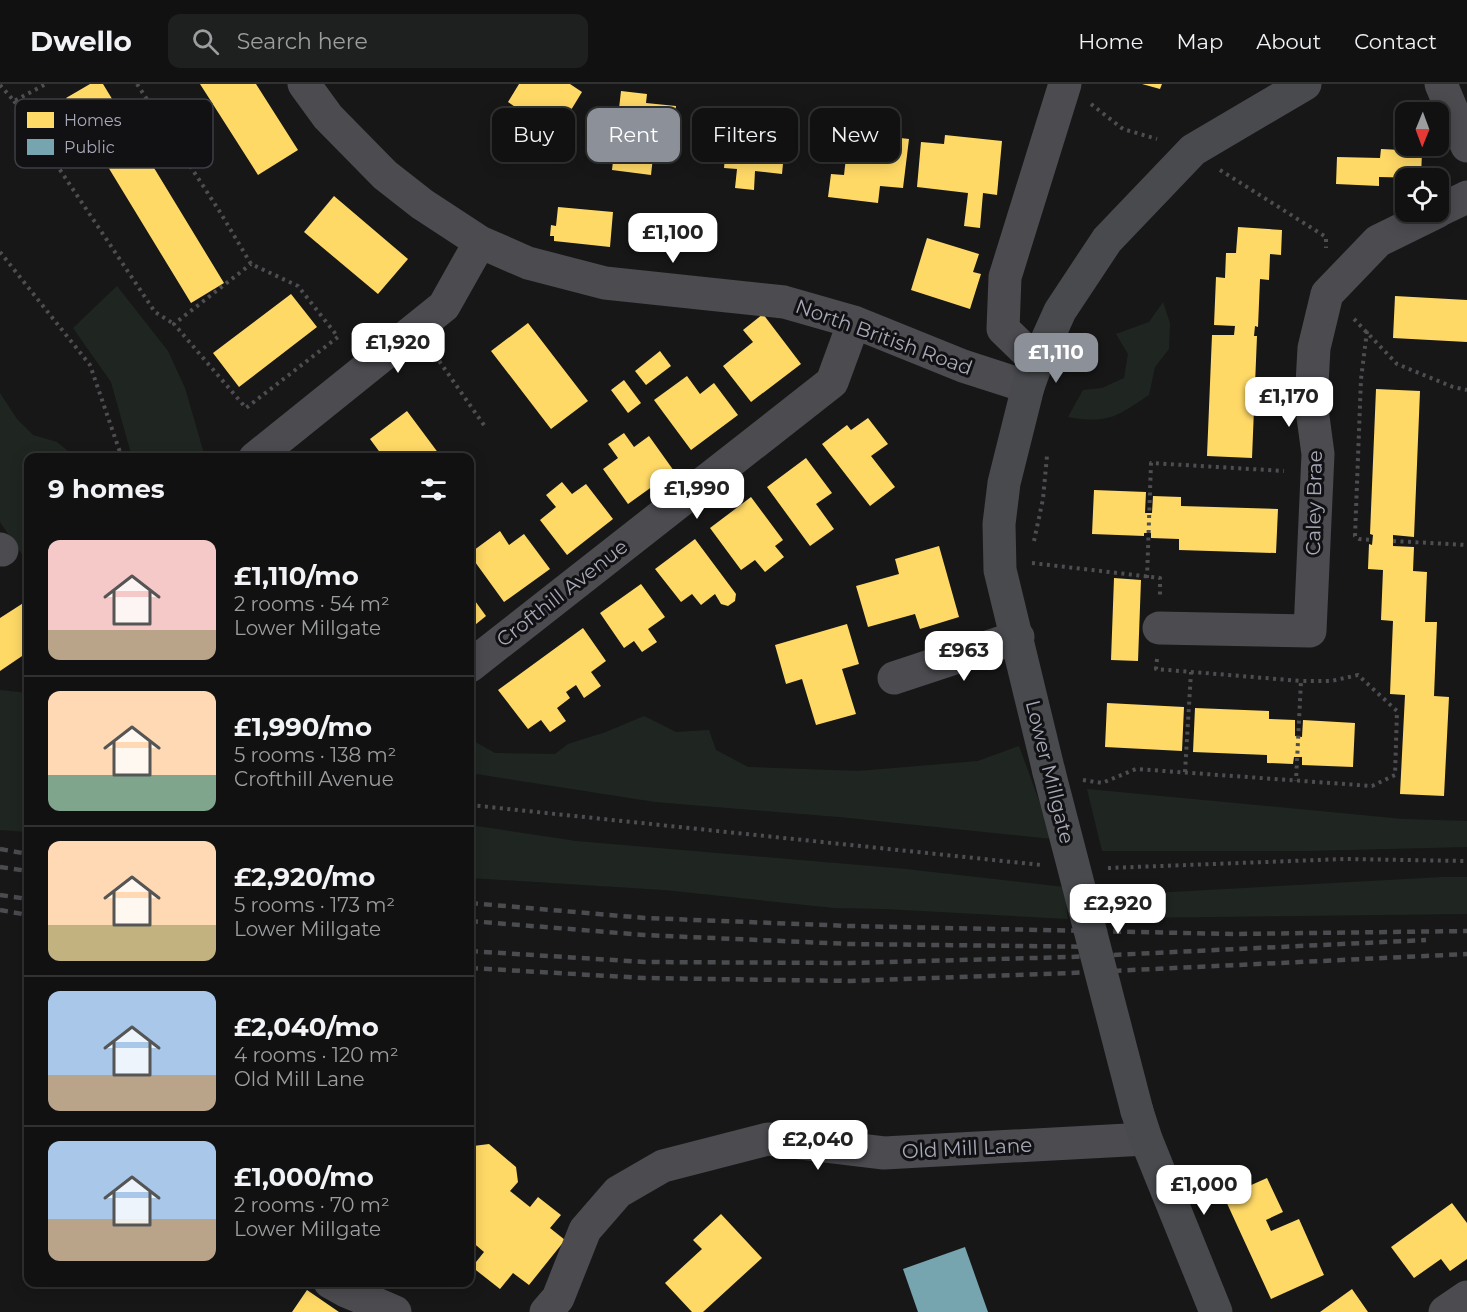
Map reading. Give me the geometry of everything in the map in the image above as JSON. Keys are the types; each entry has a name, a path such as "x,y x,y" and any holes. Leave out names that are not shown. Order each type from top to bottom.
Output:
{"street":[{"name":"North British Road","path":"304,84 328,117 385,175 422,204 480,242 528,263 605,283 784,302 854,322 963,366 1032,375"},
{"name":"Lower Millgate","path":"1216,1312 1141,1125 1049,772 1000,570 999,524 1004,483 1032,375 1060,311 1107,240 1193,150 1305,84"},
{"path":"1441,84 1467,146"},
{"path":"1032,375 1003,329 1005,277 1075,91"},
{"path":"1449,205 1467,196"},
{"path":"1327,294 1378,241 1416,222"},
{"path":"261,453 444,306 480,242"},
{"name":"Caley Brae","path":"1159,628 1310,631 1318,454 1311,402 1314,348 1327,294"},
{"name":"Crofthill Avenue","path":"474,663 832,382 854,322"},
{"path":"894,678 1018,637"},
{"name":"Old Mill Lane","path":"546,1312 558,1298 585,1230 618,1192 663,1166 768,1139 884,1153 1141,1125"},
{"path":"338,1287 395,1312"},
{"path":"1445,1312 1467,1297"}],"path":[{"path":"18,99 46,84"},
{"path":"137,84 147,99"},
{"path":"0,86 14,101"},
{"path":"1075,91 1123,129 1193,150 1234,181 1326,237"},
{"path":"59,168 155,312 174,324 246,408 338,337 298,286 250,264 191,168"},
{"path":"0,252 90,365 120,453"},
{"path":"174,324 250,264"},
{"path":"1327,294 1367,331 1397,364 1453,387 1467,390"},
{"path":"416,327 486,428"},
{"path":"1367,331 1361,379 1355,536 1359,539 1372,540"},
{"path":"1147,578 1151,463 1317,474"},
{"path":"1393,541 1467,545"},
{"path":"1029,562 1160,578 1156,669 1301,681 1331,681 1358,675 1397,711 1395,775 1372,786 1136,769 1102,783 1049,772"},
{"path":"1185,772 1191,672"},
{"path":"1296,781 1301,681"},
{"path":"474,805 998,862 1045,865"},
{"path":"1114,868 1344,859 1467,861"}],"shaded area":[{"path":"117,286 168,351 185,388 204,453 131,453 111,382 73,328"},
{"path":"1163,302 1170,323 1169,349 1155,367 1149,395 1111,417 1093,420 1068,417 1083,390 1102,388 1124,378 1128,354 1116,334 1149,322"},
{"path":"0,393 17,419 33,435 57,442 70,453 24,453 24,557 0,522"},
{"path":"0,690 24,693 24,832 0,830"},
{"path":"644,716 676,732 709,730 716,750 748,767 858,771 978,761 1019,746 1053,839 839,817 655,802 474,774 474,741 495,753 555,754 568,744 606,732"},
{"path":"1087,789 1403,819 1467,821 1467,847 1306,851 1102,851"},
{"path":"474,826 576,841 906,869 1064,887 1068,919 834,908 664,890 474,878"},
{"path":"1467,877 1467,914 1130,918 1116,895"}],"building: Homes":[{"path":"90,84 103,84 112,99 67,99"},
{"path":"200,84 256,84 298,150 258,175 213,104 213,99 210,99"},
{"path":"519,84 570,84 582,92 572,108 517,108 508,102"},
{"path":"1142,84 1162,84 1160,89"},
{"path":"621,91 647,94 646,103 676,106 676,108 619,108"},
{"path":"945,135 1002,141 997,195 983,193 980,228 964,226 968,193 917,187 921,142 944,144"},
{"path":"900,138 909,139 903,188 880,186 878,203 828,197 831,174 844,175 846,162 900,162"},
{"path":"1381,149 1395,150 1395,156 1422,156 1421,168 1395,168 1395,177 1379,177 1379,186 1336,184 1337,157 1380,158"},
{"path":"613,162 652,162 651,175 612,170"},
{"path":"725,162 783,162 782,174 755,171 754,190 735,188 737,169 724,168"},
{"path":"109,168 154,168 224,283 191,303"},
{"path":"334,196 408,259 378,294 304,232"},
{"path":"558,207 613,212 610,247 554,241 554,236 550,236 551,225 556,226"},
{"path":"1238,227 1282,230 1281,255 1270,254 1269,280 1260,279 1258,327 1255,326 1254,336 1257,336 1252,458 1207,456 1212,335 1234,335 1235,326 1214,325 1216,277 1225,278 1226,253 1236,253"},
{"path":"927,238 979,254 973,272 981,274 970,309 911,290"},
{"path":"291,294 317,327 239,387 213,353"},
{"path":"1395,296 1467,300 1467,342 1393,338"},
{"path":"763,314 801,364 751,402 723,366 753,342 743,330"},
{"path":"528,323 588,401 551,429 491,351"},
{"path":"660,351 671,366 646,385 635,371"},
{"path":"687,376 700,394 714,383 738,415 691,450 654,400"},
{"path":"624,380 641,403 628,413 611,390"},
{"path":"1376,389 1420,391 1414,537 1393,535 1393,546 1414,547 1413,571 1427,572 1425,622 1437,622 1434,696 1449,697 1444,796 1400,794 1405,695 1390,694 1393,621 1381,620 1383,570 1368,569 1369,544 1372,545 1373,535 1370,534"},
{"path":"407,411 438,453 380,453 370,439"},
{"path":"868,418 888,444 871,456 895,487 870,506 822,444 847,425 851,430"},
{"path":"624,433 634,447 649,436 674,471 628,504 603,469 618,458 608,444"},
{"path":"806,458 832,493 816,504 834,529 810,546 767,487"},
{"path":"562,482 572,494 586,484 613,519 567,555 540,520 556,507 546,495"},
{"path":"1094,490 1146,492 1145,513 1152,513 1153,496 1181,497 1181,506 1278,509 1276,553 1179,550 1179,539 1151,538 1151,533 1144,533 1144,536 1092,534"},
{"path":"751,497 783,540 775,546 784,557 765,572 755,560 741,570 710,528"},
{"path":"500,531 509,545 524,534 550,569 504,602 474,561 474,550"},
{"path":"695,539 736,594 735,601 728,606 721,604 715,594 701,605 692,594 681,602 655,569"},
{"path":"939,546 959,617 920,629 915,614 868,627 856,586 899,574 895,559"},
{"path":"1114,578 1141,580 1138,661 1111,660"},
{"path":"641,584 665,617 648,629 657,642 642,652 634,641 624,648 600,613"},
{"path":"474,600 486,616 474,626"},
{"path":"24,603 24,655 0,671 0,618"},
{"path":"847,624 859,664 842,669 856,714 816,725 802,679 786,684 775,645"},
{"path":"583,628 606,661 591,672 601,686 584,698 576,685 566,692 570,698 557,708 566,721 550,732 541,720 528,729 498,690"},
{"path":"1107,703 1184,707 1182,751 1105,747"},
{"path":"1195,708 1269,711 1269,719 1295,720 1295,736 1302,737 1303,720 1355,723 1353,767 1302,765 1302,757 1294,757 1293,764 1267,763 1267,755 1193,752"},
{"path":"489,1144 516,1167 518,1182 510,1191 530,1207 538,1197 561,1215 550,1228 565,1240 529,1285 513,1273 500,1289 474,1269 474,1264 484,1252 474,1243 474,1146"},
{"path":"1244,1175 1249,1186 1267,1178 1283,1212 1266,1220 1271,1231 1299,1219 1324,1275 1271,1299 1219,1186"},
{"path":"1452,1203 1467,1223 1467,1259 1450,1271 1441,1259 1414,1278 1391,1247"},
{"path":"721,1214 762,1258 703,1312 692,1312 665,1283 702,1249 693,1240"},
{"path":"1352,1289 1368,1312 1320,1312"},
{"path":"307,1290 339,1312 292,1312"}],"building: Public":[{"path":"965,1247 988,1312 918,1312 903,1269"}],"railway":[{"path":"0,849 24,853"},
{"path":"0,867 24,870"},
{"path":"0,895 24,898"},
{"path":"474,903 645,918 850,926 1233,934 1467,931"},
{"path":"0,910 24,914"},
{"path":"474,921 644,935 850,944 1110,947"},
{"path":"474,951 644,962 851,963 1070,957 1426,940"},
{"path":"474,968 644,978 851,981 1467,954"}]}
